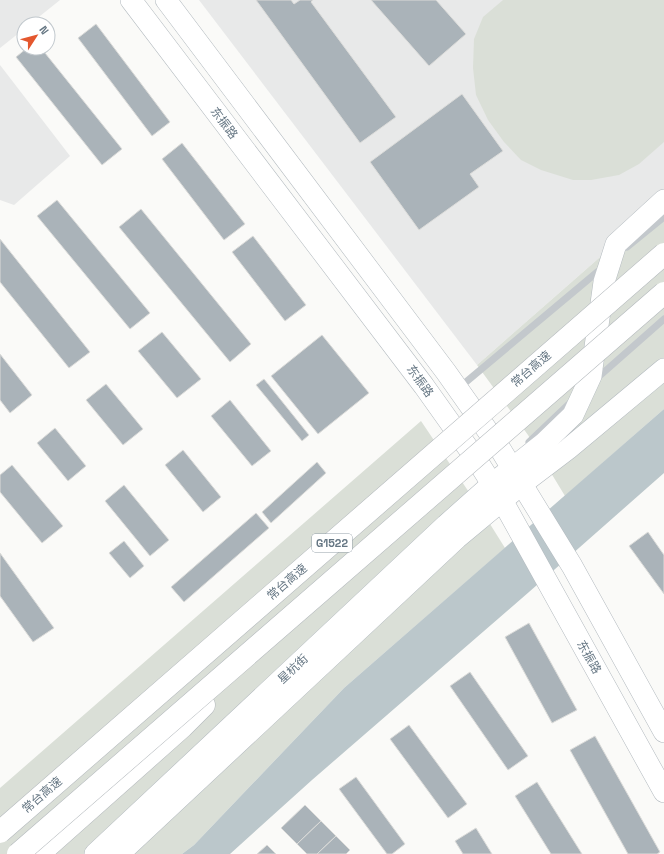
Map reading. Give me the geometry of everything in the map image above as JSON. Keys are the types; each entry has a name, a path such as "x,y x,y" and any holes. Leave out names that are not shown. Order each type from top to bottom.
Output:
{"highway":[{"name":"常台高速","path":"0,832 664,254"},
{"name":"G1522","path":"18,854 664,293"},
{"path":"39,854 182,727 329,585"}],"main road":[{"name":"东振路","path":"131,0 424,386 497,492 664,792"},
{"path":"166,0 458,388 514,467 572,566 664,732"},
{"path":"497,492 514,467 544,443 572,415 591,376 604,282 616,244 664,200"},
{"path":"514,467 568,449 664,369"},
{"name":"星杭街","path":"95,854 429,542 497,492"},
{"name":"星杭街","path":"119,854 457,538 497,492"}],"lane":[{"path":"458,388 664,217"},
{"path":"526,445 585,389 664,319"}],"shaded area":[{"path":"0,0 60,0 40,16 16,16 16,35 0,48"},
{"path":"199,0 664,0 664,201 477,365"},
{"path":"503,0 664,0 664,142 639,164 619,175 591,180 573,180 541,170 521,160 504,142 488,120 476,95 473,68 474,39 483,17"},
{"path":"0,65 70,156 14,205 0,200"},
{"path":"664,201 664,409 565,496 528,435 477,365"},
{"path":"664,409 664,473 312,780 230,854 182,854 194,845 344,688"},
{"path":"421,421 505,548 344,688 194,845 182,854 0,854 0,788"}],"building":[{"path":"256,0 291,0 294,4 300,0 313,0 311,2 396,117 360,143"},
{"path":"371,0 436,0 466,34 429,66"},
{"path":"96,24 170,122 152,136 78,38"},
{"path":"47,56 122,149 102,165 16,57"},
{"path":"462,94 503,151 470,174 479,187 419,230 370,162"},
{"path":"182,143 245,224 224,240 162,159"},
{"path":"57,200 150,313 130,329 37,216"},
{"path":"141,209 251,344 230,362 119,227"},
{"path":"253,236 306,305 285,321 232,252"},
{"path":"0,239 90,352 69,368 0,282"},
{"path":"162,332 201,379 177,398 138,351"},
{"path":"322,335 369,393 318,434 271,376"},
{"path":"0,354 32,395 10,413 0,400"},
{"path":"264,379 309,435 302,441 256,385"},
{"path":"106,384 143,429 123,445 86,400"},
{"path":"230,400 271,451 252,466 211,416"},
{"path":"55,428 86,466 68,481 37,443"},
{"path":"183,450 221,497 203,512 165,465"},
{"path":"317,462 326,473 271,523 262,512"},
{"path":"12,465 63,526 42,543 0,492 0,475"},
{"path":"124,485 169,540 150,556 105,501"},
{"path":"256,513 269,528 184,602 171,587"},
{"path":"648,532 664,555 664,594 629,546"},
{"path":"124,541 144,566 130,578 109,553"},
{"path":"0,553 54,628 33,642 0,596"},
{"path":"529,623 577,710 552,723 505,637"},
{"path":"470,672 528,756 508,770 450,686"},
{"path":"409,725 467,804 448,818 390,739"},
{"path":"595,736 660,852 657,854 628,854 570,750"},
{"path":"356,777 405,844 392,854 387,854 339,789"},
{"path":"537,782 582,854 551,854 515,796"},
{"path":"305,805 321,821 297,844 281,828"},
{"path":"321,821 336,836 317,854 307,854 297,844"},
{"path":"476,828 492,854 463,854 455,841"},
{"path":"336,836 350,850 346,854 317,854"},
{"path":"267,845 276,854 257,854"}]}
